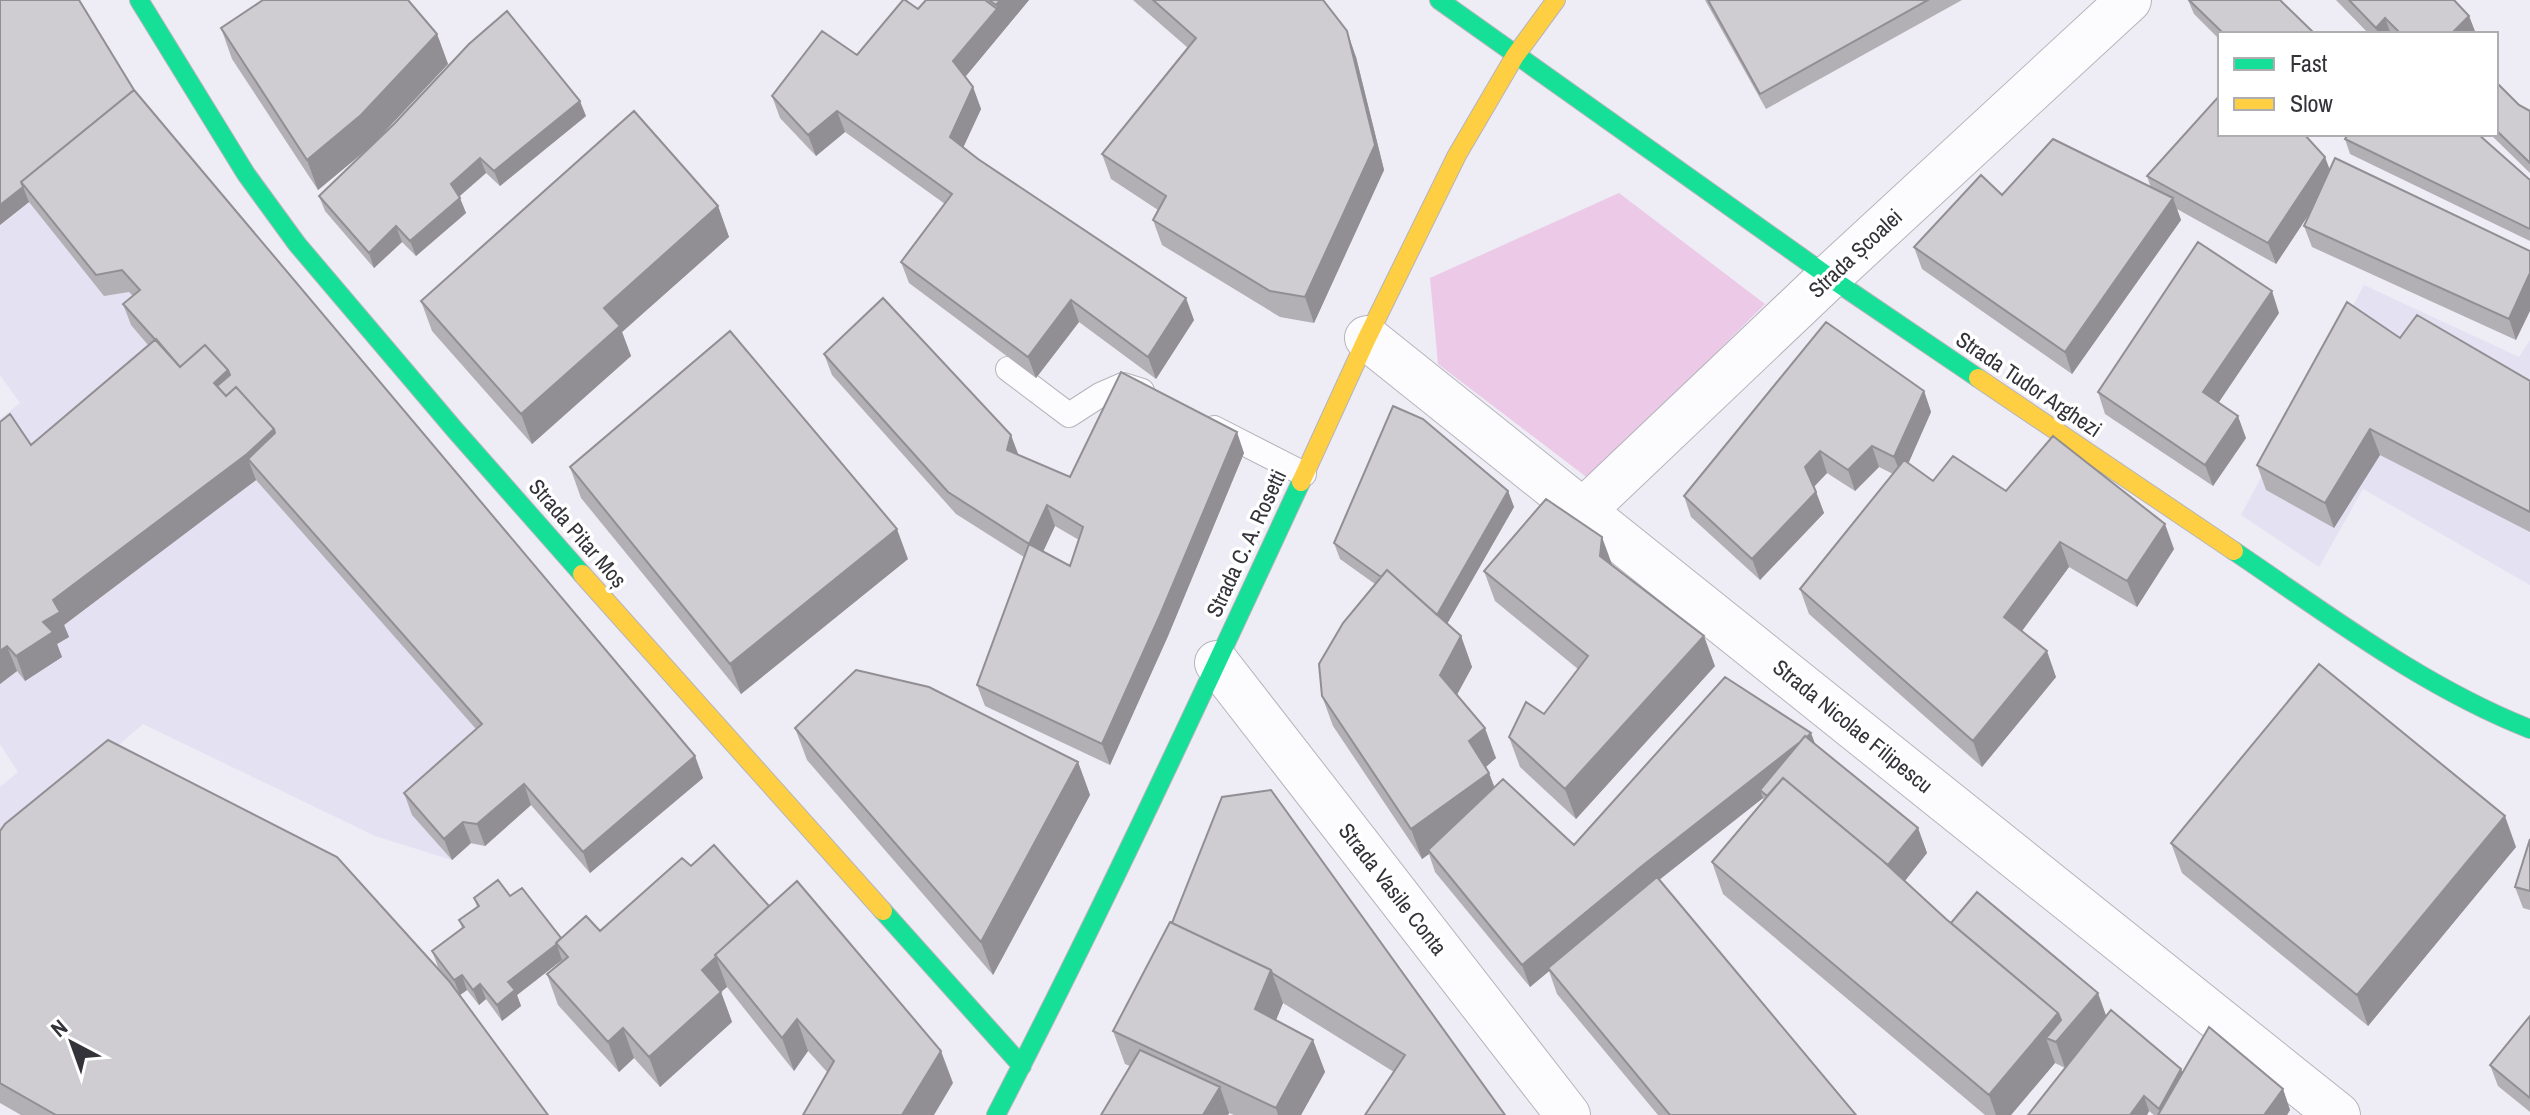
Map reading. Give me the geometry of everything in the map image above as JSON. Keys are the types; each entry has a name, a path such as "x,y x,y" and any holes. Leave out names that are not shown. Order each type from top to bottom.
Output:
{"street":[{"name":"Strada Pitar Moș","path":"139,0 246,174 297,244 455,430 1022,1066"},
{"name":"Strada Tudor Arghezi","path":"1439,0 1829,277 2384,653 2492,714 2530,729"},
{"name":"Strada C. A. Rosetti","path":"996,1115 1217,663 1367,338 1457,155 1515,56 1556,0"},
{"name":"Strada Școalei","path":"1584,510 1829,277 2129,0"},
{"name":"Strada Nicolae Filipescu","path":"1367,338 2338,1115"},
{"name":"Strada Vasile Conta","path":"1217,663 1568,1115"}],"lane":[{"path":"1008,369 1069,415 1100,395 1123,385 1166,404"},
{"path":"1194,418 1304,474"}],"shaded area":[{"path":"142,111 703,778 590,873 531,805 485,846 471,844 452,860 375,836 143,724 0,847 0,787 18,772 0,744 0,419 20,403 0,375 0,226"},
{"path":"1619,193 1765,304 1589,479 1438,364 1430,278"},
{"path":"2364,285 2519,357 2530,340 2530,585 2363,489 2319,567 2241,515"}],"building":[{"path":"0,0 79,0 134,90 21,182 23,187 0,205"},
{"path":"263,0 408,0 437,34 361,115 307,160 221,28"},
{"path":"903,0 918,9 926,0 985,0 997,9 953,61 973,87 950,137 1186,298 1148,357 1071,300 1028,357 901,262 952,194 837,111 808,135 772,96 822,31 857,55"},
{"path":"1153,0 1323,0 1347,31 1375,145 1305,297 1270,291 1153,220 1166,196 1102,154 1196,38"},
{"path":"1708,0 1928,0 1760,94"},
{"path":"2189,0 2280,0 2313,32 2222,32"},
{"path":"2349,0 2454,0 2469,16 2453,32 2399,32 2385,18 2376,28"},
{"path":"507,11 580,101 494,171 480,158 451,184 460,198 410,241 396,226 369,253 319,196 394,124 469,44"},
{"path":"2498,84 2519,105 2530,111 2530,163 2498,132"},
{"path":"134,90 695,756 583,852 524,784 477,824 463,822 444,839 404,793 482,724 248,459 275,433 236,387 226,396 217,386 230,375 228,370 205,345 180,367 123,304 140,290 122,270 96,275 21,182"},
{"path":"2218,97 2218,136 2306,136 2325,157 2268,243 2147,176"},
{"path":"634,111 718,206 604,308 620,326 521,414 421,301"},
{"path":"2347,136 2480,136 2530,180 2530,229 2345,139"},
{"path":"2053,139 2173,198 2065,352 1914,247 1981,175 2002,195"},
{"path":"2335,158 2530,251 2530,273 2509,319 2304,226"},
{"path":"2198,242 2272,291 2203,392 2238,416 2205,465 2098,392"},
{"path":"883,298 1011,435 1007,450 1070,477 1121,372 1237,432 1102,744 977,685 1029,544 948,492 824,354","holes":["1047,505 1083,527 1070,566 1029,544"]},
{"path":"2347,302 2400,338 2417,315 2530,381 2530,512 2370,429 2325,503 2257,465"},
{"path":"1826,322 1924,391 1894,457 1872,446 1848,470 1820,451 1805,467 1816,492 1752,559 1684,496"},
{"path":"730,331 897,529 730,664 570,467"},
{"path":"156,339 180,367 205,345 228,370 214,383 226,396 236,387 274,429 247,454 53,600 60,612 43,622 53,632 16,656 7,646 0,651 0,422 10,414 31,445"},
{"path":"1393,406 1423,419 1508,491 1437,615 1387,570 1381,577 1334,543"},
{"path":"2053,436 2165,524 2127,581 2060,542 2004,617 2047,651 1973,741 1800,589 1904,460 1933,481 1953,456 2006,491"},
{"path":"1546,499 1602,537 1600,556 1704,636 1565,789 1509,737 1526,702 1544,714 1588,656 1484,571"},
{"path":"1387,570 1461,636 1440,675 1485,728 1469,741 1489,773 1411,829 1322,696 1319,664 1343,623"},
{"path":"2319,664 2505,816 2357,995 2171,843"},
{"path":"856,670 929,687 1078,762 981,942 795,728"},
{"path":"1725,677 1811,733 1522,965 1428,850 1503,779 1574,845"},
{"path":"1805,736 1918,828 1888,865 1783,778 1767,796 1760,790"},
{"path":"108,740 337,857 449,981 548,1115 56,1115 0,1083 0,831"},
{"path":"1783,778 2058,1013 1989,1095 1712,862"},
{"path":"1271,790 1505,1115 1365,1115 1405,1055 1271,970 1172,923 1222,797"},
{"path":"2530,839 2530,891 2515,887"},
{"path":"714,845 769,906 702,970 721,992 649,1057 623,1028 608,1042 547,974 568,957 556,943 586,916 600,931 682,858 691,866"},
{"path":"1657,877 1856,1115 1670,1115 1548,968"},
{"path":"498,880 510,896 522,888 561,938 508,982 515,990 497,1005 480,984 473,990 462,975 454,980 432,951 464,927 459,920 479,906 474,898"},
{"path":"797,881 941,1051 902,1115 803,1115 834,1061 797,1019 782,1038 715,955"},
{"path":"1977,892 2098,993 2056,1042 2046,1038 2061,1020 2058,1013 1951,923"},
{"path":"1170,922 1271,970 1255,1009 1313,1040 1276,1108 1113,1031"},
{"path":"2111,1010 2181,1069 2159,1109 2144,1096 2130,1115 2028,1115"},
{"path":"2530,1016 2530,1098 2490,1065"},
{"path":"2209,1027 2283,1089 2264,1115 2158,1115"},
{"path":"1140,1050 1220,1087 1203,1115 1101,1115"}],"traffic: fast":[{"path":"139,0 246,174 297,244 582,574"},
{"path":"1439,0 1829,277 1978,378"},
{"path":"996,1115 1114,879 1301,482"},
{"path":"2234,551 2414,671 2490,712 2530,729"},
{"path":"883,911 1022,1066"}],"traffic: slow":[{"path":"1301,482 1367,338 1457,155 1515,56 1556,0"},
{"path":"1978,378 2234,551"},
{"path":"582,574 883,911"}]}
